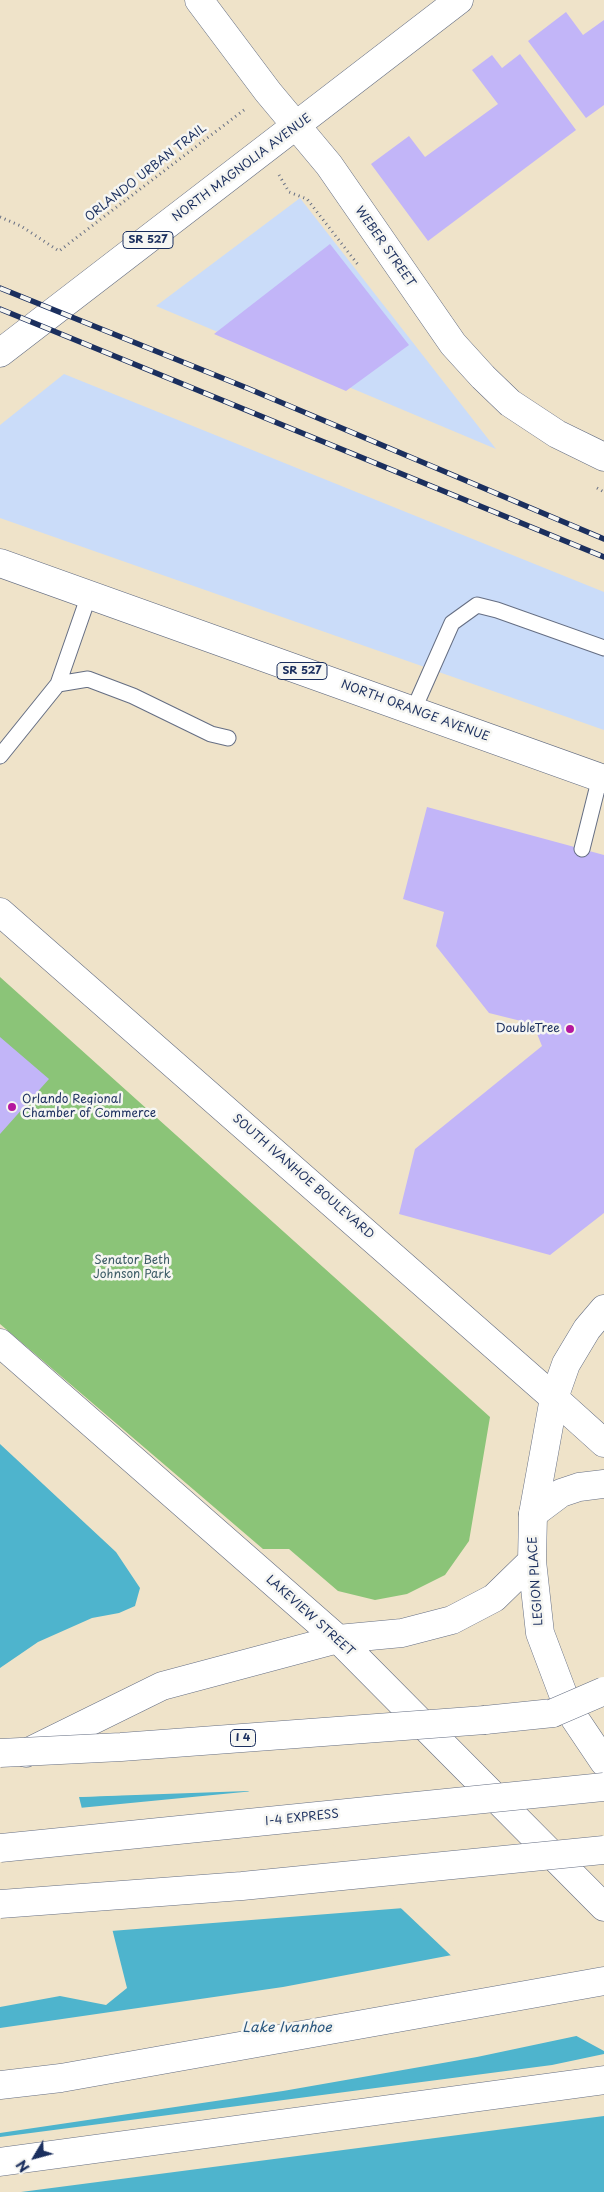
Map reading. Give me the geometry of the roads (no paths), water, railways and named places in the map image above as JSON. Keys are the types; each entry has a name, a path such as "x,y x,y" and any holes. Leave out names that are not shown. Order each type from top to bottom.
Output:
{"main road":[{"name":"WEBER STREET","path":"199,0 296,127 329,165 453,344 510,403 546,427 604,457"},
{"name":"NORTH MAGNOLIA AVENUE","path":"0,353 460,0"},
{"name":"NORTH ORANGE AVENUE","path":"0,564 602,778"},
{"name":"SOUTH IVANHOE BOULEVARD","path":"0,912 604,1443"},
{"name":"LEGION PLACE","path":"604,1309 587,1329 566,1364 554,1398 533,1514 532,1561 540,1633 569,1710 604,1762"},
{"name":"LAKEVIEW STREET","path":"0,1343 338,1639 604,1907"},
{"path":"533,1514 561,1494 579,1487 604,1484"},
{"path":"0,1766 162,1686 338,1639 402,1633 452,1620 494,1598 532,1561"},
{"path":"553,1713 604,1691"},
{"name":"I 4","path":"0,1753 131,1746 604,1708"},
{"name":"I-4 EXPRESS","path":"0,1848 604,1787"},
{"path":"0,1904 242,1886 604,1850"},
{"path":"0,2085 61,2078 604,1981"},
{"path":"0,2162 604,2080"}],"lane":[{"path":"0,756 58,684 89,595"},
{"path":"413,711 452,623 477,605 497,610 604,648"},
{"path":"58,684 88,679 133,696 211,734 228,738"},
{"path":"582,849 602,778"}],"water":[{"path":"0,1444 116,1552 140,1588 135,1606 119,1613 92,1618 38,1642 0,1668"},
{"name":"Lake Ivanhoe","path":"248,1791 325,1841 386,1894 481,1984 604,2051 604,2192 0,2192 0,2007 60,1996 106,2005 127,1988 79,1797"}],"railway":[{"path":"0,288 247,388 604,539"},
{"path":"0,309 604,557"}],"place":[{"name":"DoubleTree","path":"570,1029"},
{"name":"Orlando Regional Chamber of Commerce","path":"12,1107"}],"park label":[{"name":"Senator Beth Johnson Park","path":"132,1268"}]}
